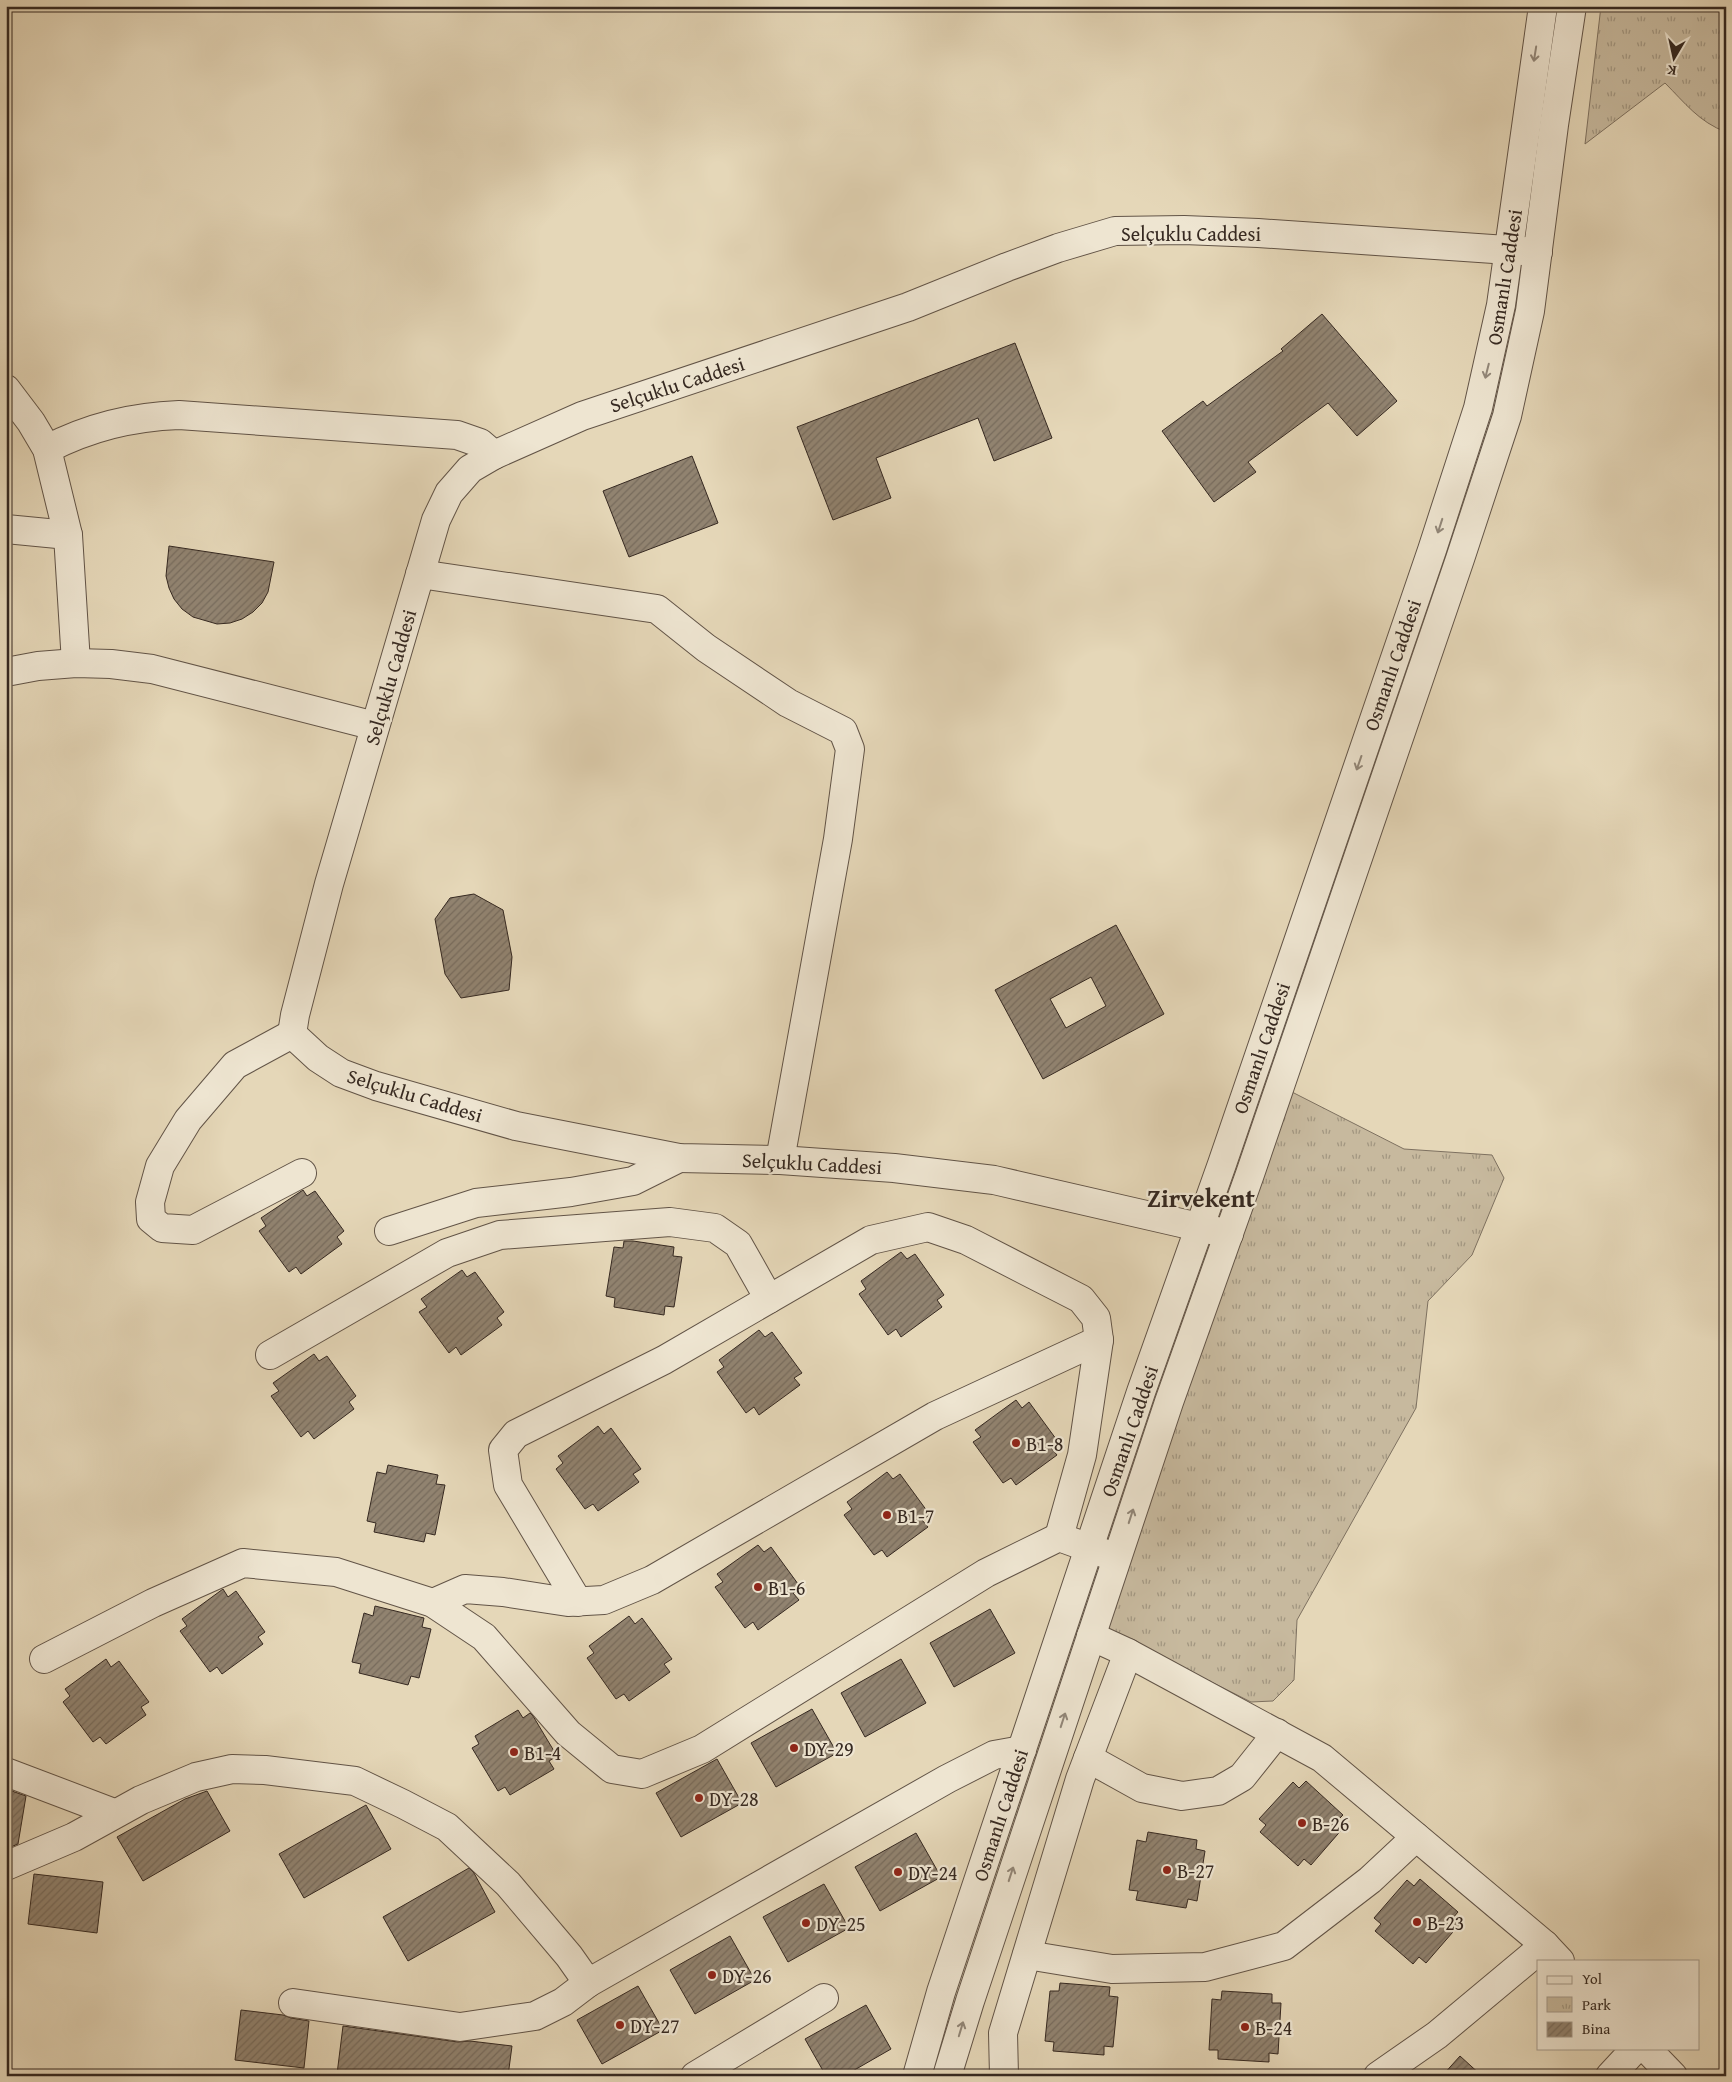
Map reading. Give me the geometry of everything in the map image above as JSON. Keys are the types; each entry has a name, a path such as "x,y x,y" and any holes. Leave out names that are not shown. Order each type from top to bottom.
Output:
{"street":[{"name":"Osmanlı Caddesi","path":"917,2076 941,1992 1141,1392 1200,1226 1432,550 1478,408 1501,305 1510,250 1543,6"},
{"name":"Osmanlı Caddesi","path":"947,2076 970,2001 1169,1402 1229,1234 1457,568 1507,416 1530,311 1572,6"},
{"name":"Selçuklu Caddesi","path":"1229,1234 994,1180 894,1168 780,1160 679,1158 516,1126 376,1086 341,1073 318,1058 292,1034 295,1015 329,884 436,520 449,493 470,469 494,455 582,416 908,307 1007,267 1115,231 1184,230 1258,233 1538,252"},
{"path":"6,389 19,421 48,449 68,535 76,663"},
{"path":"48,449 88,430 122,420 150,416 179,415 457,435 480,444 494,455"},
{"path":"6,529 68,535"},
{"path":"420,574 656,610 706,648 788,703 843,731 850,749 838,839 780,1160"},
{"path":"6,672 38,666 76,663 111,664 152,669 375,726"},
{"path":"292,1034 235,1065 188,1120 160,1166 150,1202 151,1219 162,1228 193,1230 302,1173"},
{"path":"389,1231 476,1203 571,1192 633,1181 679,1158"},
{"path":"270,1355 447,1253 500,1235 670,1222 715,1228 738,1244 769,1299"},
{"path":"44,1659 153,1604 243,1563 336,1572 433,1603 484,1637 568,1733 604,1763 612,1769 642,1774 702,1749 986,1573 1059,1537 1082,1456 1099,1340 1096,1318 1081,1299 966,1240 928,1227 871,1240 664,1360 516,1434 503,1450 508,1485 578,1602"},
{"path":"433,1603 465,1589 503,1592 568,1602 604,1600 652,1580 936,1416 1099,1340"},
{"path":"1059,1537 1117,1558"},
{"path":"1091,1636 1128,1652 1322,1758 1553,1953"},
{"path":"1004,2076 1003,2033 1077,1788 1128,1652"},
{"path":"1088,1758 1142,1788 1182,1796 1218,1791 1242,1777 1277,1733"},
{"path":"293,2003 460,2027 535,2016 563,2002 588,1984 947,1778 994,1755 1022,1750"},
{"path":"6,1866 74,1836 114,1814 196,1777 232,1769 264,1770 355,1781 404,1804 447,1828 508,1884 569,1956 588,1984"},
{"path":"6,1772 114,1814"},
{"path":"1026,1955 1112,1969 1205,1967 1284,1946 1370,1880 1416,1836"},
{"path":"1378,2076 1537,1964"},
{"path":"695,2076 824,1998"},
{"path":"1610,2076 1634,2050"},
{"path":"1648,2050 1673,2076"}],"green space":[{"path":"1601,6 1726,6 1726,132 1716,128 1700,117 1665,83 1585,144"},
{"path":"1290,1091 1404,1149 1492,1155 1504,1178 1472,1255 1428,1301 1416,1408 1297,1620 1294,1680 1273,1701 1251,1702 1106,1629"}],"building":[{"path":"1322,314 1397,401 1357,436 1328,403 1248,462 1256,472 1214,502 1162,431 1203,401 1207,406 1283,351 1281,349"},
{"path":"1015,343 1052,438 994,461 978,418 876,458 891,498 833,520 797,427"},
{"path":"692,456 718,523 629,557 603,491"},
{"path":"169,546 274,562 268,592 262,603 253,612 242,619 230,623 217,624 193,617 182,609 174,599 169,588 166,576"},
{"path":"474,894 503,910 512,957 509,990 461,998 445,974 435,919 450,898"},
{"path":"1116,925 1164,1014 1043,1079 995,990","holes":["1091,977 1106,1006 1066,1028 1050,999"]},
{"path":"303,1190 307,1196 315,1191 344,1231 337,1237 342,1244 301,1274 296,1267 289,1272 259,1231 266,1226 261,1218"},
{"path":"624,1241 674,1247 673,1256 682,1257 674,1307 665,1306 664,1315 614,1307 615,1298 606,1296 614,1247 623,1248"},
{"path":"901,1252 907,1259 915,1254 944,1295 937,1300 942,1307 901,1337 896,1329 888,1335 859,1294 866,1289 861,1281"},
{"path":"462,1270 467,1277 475,1272 504,1312 497,1318 502,1325 461,1355 456,1347 449,1353 419,1312 427,1307 421,1299"},
{"path":"759,1330 765,1337 772,1332 802,1373 794,1378 800,1385 759,1415 754,1407 746,1413 717,1372 724,1367 719,1360"},
{"path":"314,1354 319,1361 327,1356 356,1396 349,1402 354,1409 314,1439 308,1431 301,1437 271,1396 279,1391 273,1383"},
{"name":"B1-8","path":"1016,1400 1022,1408 1029,1402 1059,1443 1051,1448 1057,1455 1016,1485 1011,1478 1003,1483 973,1442 981,1437 975,1430"},
{"path":"598,1426 604,1434 611,1428 641,1469 633,1474 639,1482 598,1511 593,1504 585,1509 556,1469 563,1463 558,1456"},
{"path":"388,1465 438,1475 436,1484 445,1485 435,1535 426,1533 424,1542 374,1532 376,1523 367,1521 377,1472 386,1474"},
{"name":"B1-7","path":"887,1472 893,1479 900,1474 930,1515 922,1520 928,1527 887,1557 882,1550 874,1555 844,1515 852,1509 847,1502"},
{"name":"B1-6","path":"758,1545 764,1552 771,1547 801,1588 793,1593 799,1600 758,1630 753,1622 745,1628 715,1587 723,1582 717,1574"},
{"path":"223,1589 228,1597 236,1591 265,1632 258,1637 263,1644 222,1674 217,1667 210,1672 180,1631 187,1626 182,1619"},
{"path":"375,1606 424,1618 422,1627 431,1629 419,1678 411,1676 408,1685 359,1673 361,1664 352,1662 364,1613 373,1616"},
{"path":"990,1609 1015,1653 954,1687 930,1643"},
{"path":"629,1616 635,1624 642,1618 672,1659 664,1664 670,1672 629,1701 624,1694 616,1699 587,1658 594,1653 589,1646"},
{"path":"106,1659 111,1667 119,1661 149,1702 141,1707 146,1715 106,1744 100,1737 93,1742 63,1702 70,1696 65,1689"},
{"path":"901,1659 926,1703 865,1737 841,1693"},
{"name":"DY-29","path":"812,1709 837,1753 776,1787 751,1743"},
{"name":"B1-4","path":"518,1710 523,1718 530,1713 533,1716 557,1756 549,1761 554,1769 510,1795 505,1787 498,1791 472,1748 479,1744 475,1736"},
{"name":"DY-28","path":"717,1759 742,1803 681,1837 656,1793"},
{"name":"B-26","path":"1306,1781 1343,1815 1337,1821 1344,1827 1311,1865 1304,1859 1298,1866 1260,1832 1266,1825 1259,1819 1293,1782 1299,1788"},
{"path":"6,1789 26,1796 18,1844 6,1849"},
{"path":"207,1791 230,1831 143,1881 117,1837 185,1799"},
{"path":"366,1805 391,1849 304,1898 279,1854"},
{"name":"B-27","path":"1148,1832 1197,1840 1196,1849 1205,1851 1197,1901 1188,1899 1186,1908 1136,1900 1138,1891 1129,1890 1137,1840 1146,1842"},
{"name":"DY-24","path":"916,1833 941,1877 880,1911 855,1867"},
{"path":"469,1868 474,1873 495,1912 408,1961 383,1917"},
{"path":"34,1874 103,1882 97,1933 28,1924"},
{"name":"B-23","path":"1420,1879 1458,1912 1452,1919 1459,1925 1426,1963 1419,1957 1413,1964 1375,1931 1381,1924 1374,1918 1407,1880 1414,1886"},
{"name":"DY-25","path":"824,1884 849,1928 788,1962 763,1917"},
{"name":"DY-26","path":"730,1936 755,1980 695,2014 670,1970"},
{"path":"1060,1983 1110,1987 1109,1996 1118,1997 1113,2047 1104,2046 1104,2055 1053,2051 1054,2042 1045,2041 1050,1991 1059,1991"},
{"name":"DY-27","path":"638,1986 663,2030 602,2064 577,2020"},
{"name":"B-24","path":"1222,1991 1272,1994 1272,2003 1281,2003 1278,2054 1269,2053 1269,2062 1218,2059 1218,2050 1209,2050 1212,1999 1221,2000"},
{"path":"866,2005 891,2049 844,2076 826,2076 805,2039"},
{"path":"241,2010 283,2015 309,2021 304,2068 235,2060"},
{"path":"343,2026 458,2042 470,2041 512,2046 508,2076 350,2076 337,2074"},
{"path":"1460,2056 1482,2076 1442,2076"}],"place":[{"name":"B1-8","path":"1016,1443"},
{"name":"B1-7","path":"887,1515"},
{"name":"B1-6","path":"758,1587"},
{"name":"DY-29","path":"794,1748"},
{"name":"B1-4","path":"514,1752"},
{"name":"DY-28","path":"699,1798"},
{"name":"B-26","path":"1302,1823"},
{"name":"B-27","path":"1167,1870"},
{"name":"DY-24","path":"898,1872"},
{"name":"B-23","path":"1417,1922"},
{"name":"DY-25","path":"806,1923"},
{"name":"DY-26","path":"712,1975"},
{"name":"DY-27","path":"620,2025"},
{"name":"B-24","path":"1245,2027"}],"district":[{"name":"Zirvekent","path":"1201,1198"}]}
